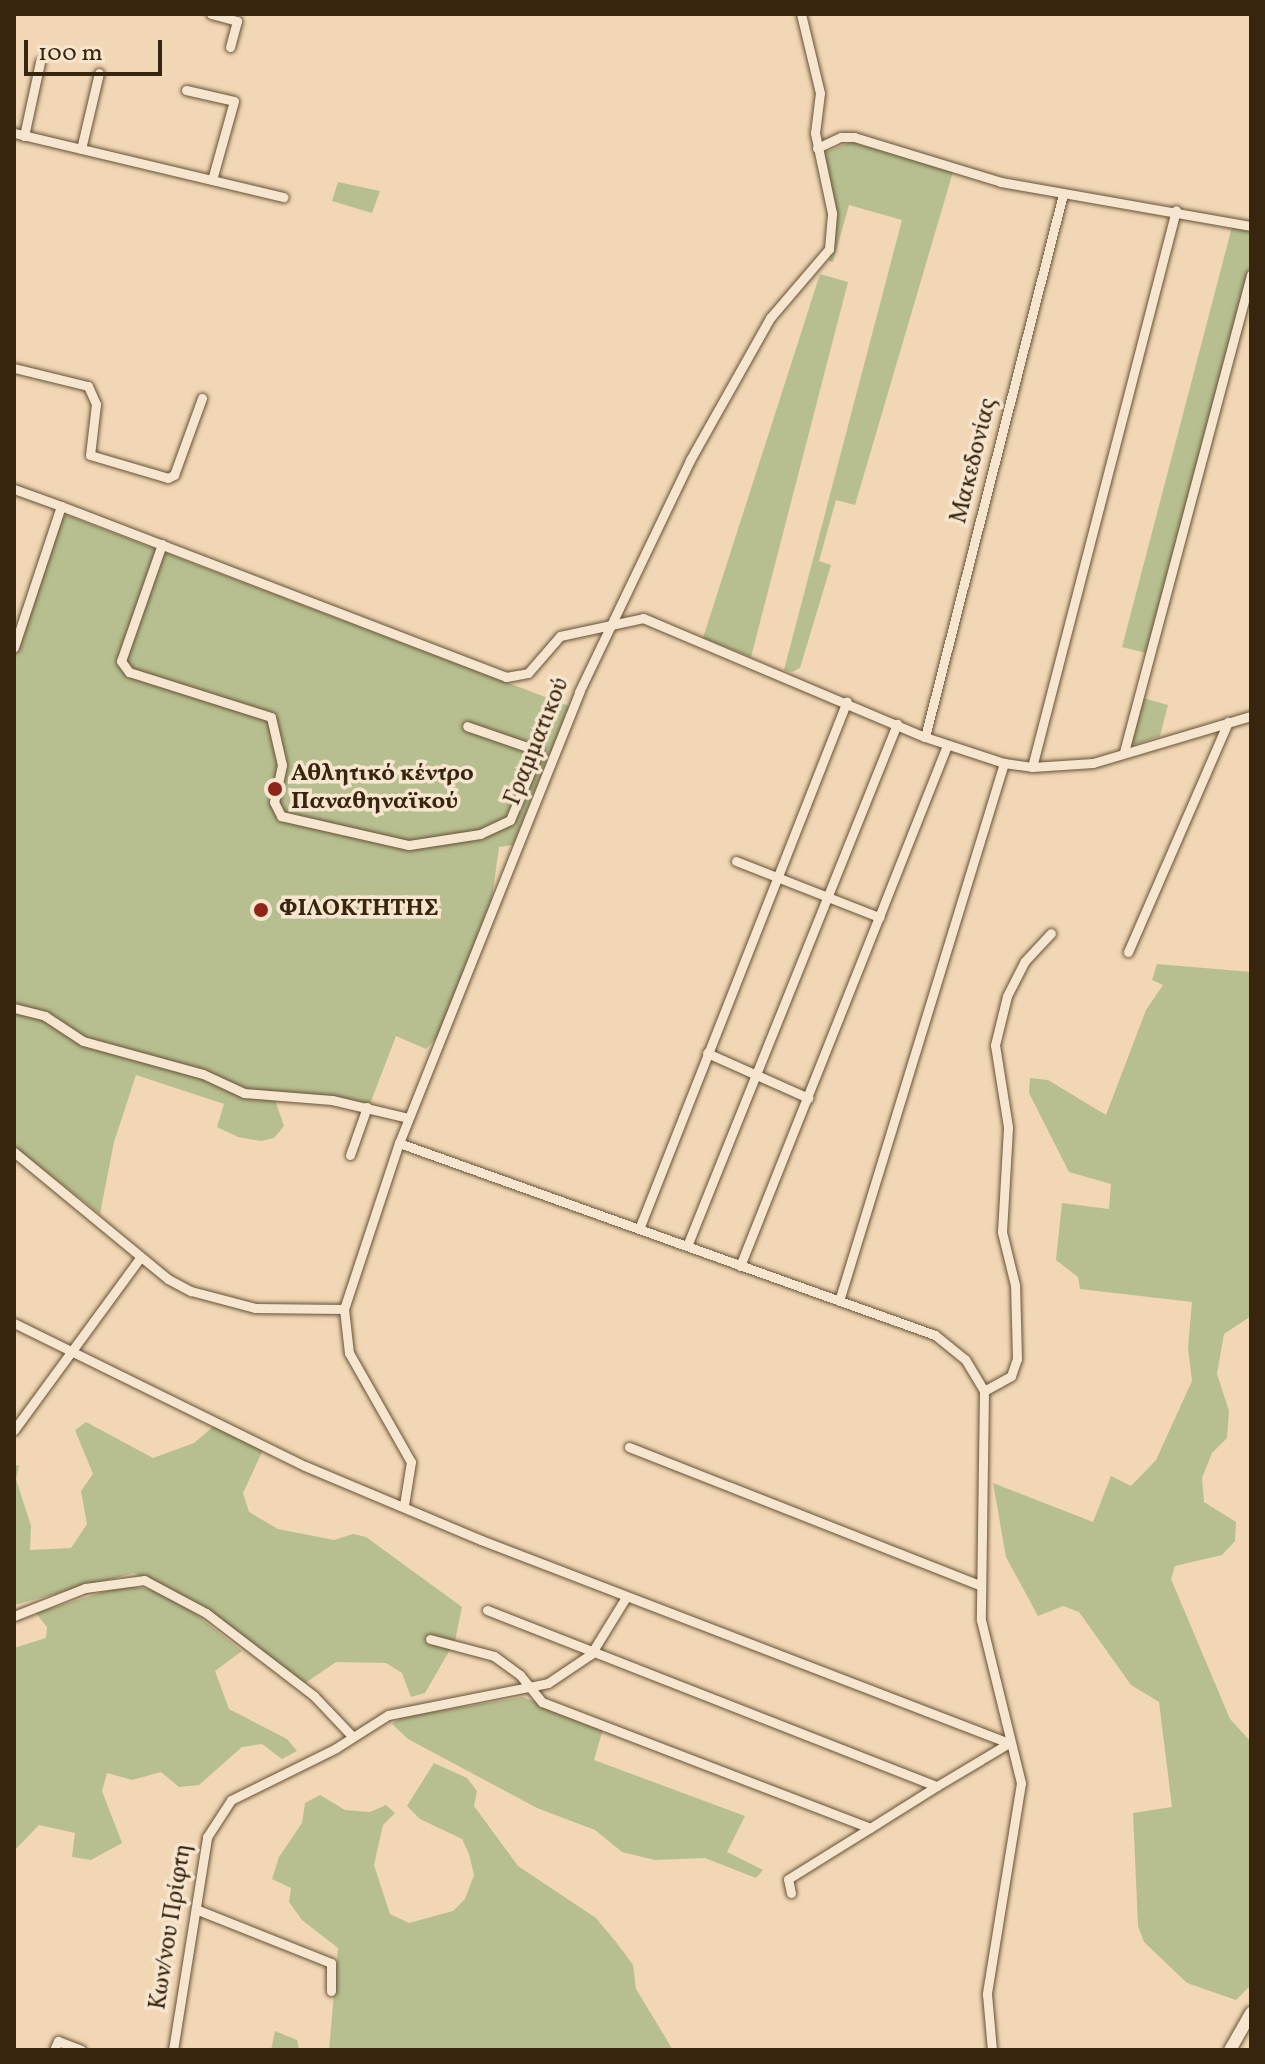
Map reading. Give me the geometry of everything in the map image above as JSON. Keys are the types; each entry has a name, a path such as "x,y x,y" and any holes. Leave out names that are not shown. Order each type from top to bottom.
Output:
{"street":[{"path":"211,14 237,21 230,47"},
{"name":"Γραμματικού","path":"404,1505 411,1462 349,1353 344,1309 408,1118 561,733 690,460 770,318 829,249 832,213 817,148 820,93 801,14"},
{"path":"40,62 19,134 283,197"},
{"path":"81,149 99,73"},
{"path":"186,90 234,101 212,180"},
{"path":"817,148 841,137 854,137 983,177 1251,226"},
{"name":"Μακεδονίας","path":"925,737 1063,194"},
{"path":"1032,767 1176,210"},
{"path":"1124,752 1251,275"},
{"path":"14,368 88,386 96,404 90,455 168,478 174,475 202,398"},
{"path":"14,489 506,677 532,671 554,639 613,621 652,620 925,737 1004,763 1032,767 1093,763 1251,716"},
{"path":"14,647 61,506"},
{"path":"162,544 121,661 129,672 271,717 282,765 275,811 281,816 409,845 480,834 510,820 539,751 467,726"},
{"path":"639,1229 775,876 847,701"},
{"path":"1128,952 1228,722"},
{"path":"687,1246 897,724"},
{"path":"740,1266 947,745"},
{"path":"839,1301 1004,763"},
{"path":"736,861 879,917"},
{"path":"984,1391 1011,1376 1017,1359 1015,1285 1002,1232 1008,1127 995,1045 1007,996 1025,961 1051,933"},
{"path":"14,1008 45,1016 83,1041 203,1074 244,1093 367,1107 408,1118"},
{"path":"707,1053 808,1098"},
{"path":"350,1155 367,1107"},
{"path":"399,1143 935,1335 956,1348 984,1391 981,1620 1021,1783 987,1994 992,2050"},
{"path":"14,1152 140,1258 191,1291 233,1304 275,1310 344,1309"},
{"path":"14,1430 70,1348 140,1258"},
{"path":"14,1323 305,1466 626,1597 1009,1743"},
{"path":"629,1447 981,1586"},
{"path":"14,1616 85,1588 144,1580 206,1613 314,1696 351,1735"},
{"name":"Κων/νου Πρίφτη","path":"173,2050 198,1910 207,1837 231,1800 336,1748 351,1735 388,1715 548,1683 591,1654 626,1597"},
{"path":"487,1610 591,1654 937,1786"},
{"path":"430,1639 494,1656 520,1675 542,1702 870,1828"},
{"path":"791,1893 788,1879 1009,1743"},
{"path":"198,1910 331,1963 331,1991"},
{"path":"1230,2050 1251,2013"},
{"path":"54,2050 58,2041 81,2050"}],"green space":[{"path":"853,141 955,165 855,505 836,500 819,561 831,565 800,668 792,672 784,670 902,220 849,205 833,262 829,261 836,210 824,153"},
{"path":"338,182 380,191 372,213 332,201"},
{"path":"1232,227 1251,231 1251,261 1146,653 1122,647"},
{"path":"820,274 848,282 751,657 703,638"},
{"name":"Αθλητικό κέντρο Παναθηναϊκού","path":"66,515 569,706 513,845 499,847 492,898 438,1036 426,1049 396,1036 370,1104 251,1092 94,1041 14,1004 14,659 60,521"},
{"path":"1143,698 1168,705 1160,736 1131,743"},
{"path":"1157,964 1251,972 1251,1316 1224,1334 1217,1374 1229,1411 1227,1438 1212,1453 1202,1478 1204,1502 1236,1522 1235,1541 1222,1555 1175,1566 1171,1579 1230,1719 1251,1742 1251,1985 1236,2000 1187,1983 1144,1942 1138,1926 1133,1813 1172,1807 1159,1702 1131,1685 1079,1612 1063,1606 1038,1616 1006,1557 993,1483 1093,1522 1111,1476 1131,1486 1156,1460 1192,1381 1188,1348 1192,1302 1080,1289 1078,1277 1056,1260 1062,1203 1109,1209 1111,1184 1069,1172 1029,1093 1030,1078 1048,1080 1106,1115 1146,1010 1163,985 1152,980"},
{"path":"14,1011 44,1020 84,1044 275,1100 284,1126 274,1138 261,1141 238,1137 217,1127 224,1104 136,1075 114,1142 100,1214 14,1146"},
{"path":"86,1422 153,1458 194,1443 214,1426 263,1450 243,1493 249,1512 278,1529 334,1540 353,1534 366,1537 462,1607 455,1641 425,1693 411,1697 402,1673 386,1663 336,1662 304,1684 134,1573 14,1605 14,1464 19,1466 16,1479 31,1526 30,1550 71,1548 87,1524 81,1491 93,1474 75,1430"},
{"path":"122,1586 150,1589 185,1606 242,1651 215,1671 229,1709 287,1739 297,1751 282,1759 262,1744 242,1747 199,1785 179,1787 161,1772 132,1780 107,1773 102,1791 122,1843 91,1860 72,1857 75,1833 39,1825 14,1851 14,1648 46,1638 47,1627 36,1613"},
{"path":"523,1697 603,1729 594,1760 745,1816 727,1852 763,1870 756,1878 705,1858 655,1860 622,1852 595,1830 537,1808 408,1739 392,1724 402,1717"},
{"path":"434,1763 467,1778 477,1791 474,1806 518,1866 596,1918 616,1942 633,1965 636,1989 673,2050 329,2050 338,1948 302,1920 289,1902 291,1888 272,1879 279,1857 302,1823 305,1803 320,1795 345,1810 370,1812 386,1805 395,1813 383,1825 374,1865 390,1914 409,1923 453,1911 465,1899 474,1875 469,1854 462,1839 420,1819 407,1806"},
{"path":"275,2031 297,2040 299,2050 271,2050"}],"place":[{"name":"Αθλητικό κέντρο Παναθηναϊκού","path":"275,789"},
{"name":"ΦΙΛΟΚΤΗΤΗΣ","path":"261,910"}]}
